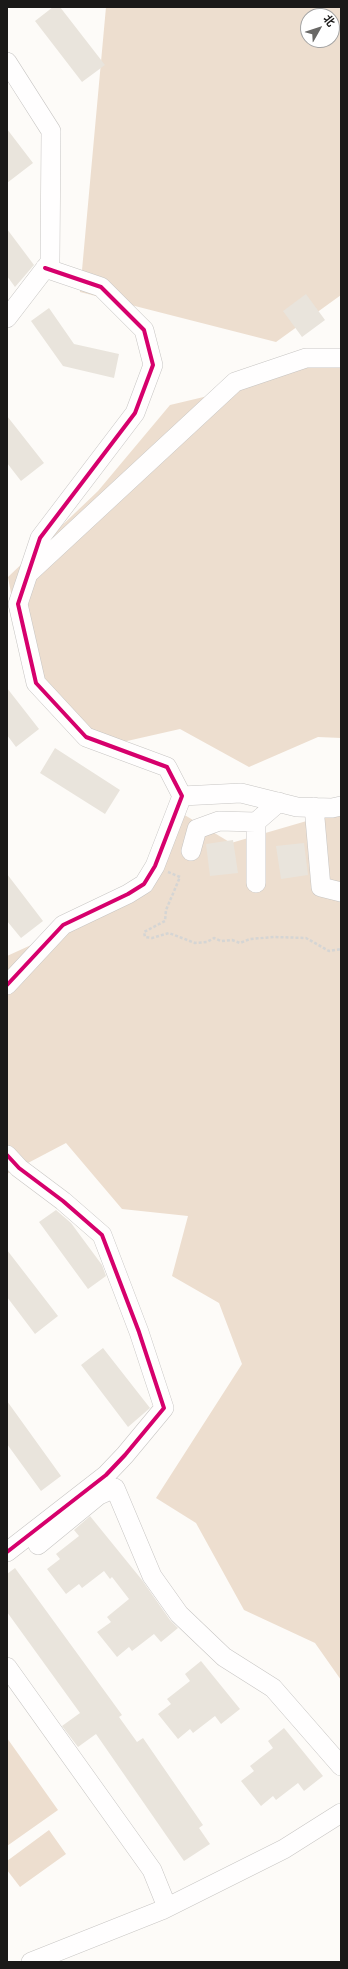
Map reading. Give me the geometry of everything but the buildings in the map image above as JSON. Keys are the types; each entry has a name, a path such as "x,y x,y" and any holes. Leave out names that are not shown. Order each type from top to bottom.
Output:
{"street":[{"path":"7,62 51,131 50,262 8,312"},
{"path":"7,985 63,925 128,894 144,884 155,866 182,796 167,767 86,737 36,683 18,604 40,538 135,413 153,365 144,330 101,287 45,268"},
{"path":"28,574 235,382 306,358 341,358"},
{"path":"182,796 241,793 297,807 332,808 341,806"},
{"path":"191,851 197,829 219,821 256,822 279,802"},
{"path":"314,807 321,887 341,892"},
{"path":"256,822 256,883"},
{"path":"7,1154 19,1168 63,1201 102,1235 139,1332 164,1408 125,1455 106,1475 7,1552"},
{"path":"38,1545 99,1495 115,1488 152,1576 179,1614 224,1657 273,1688 341,1766"},
{"path":"7,1667 152,1870 167,1907"},
{"path":"31,1962 167,1907 284,1849 341,1813"}],"path":[{"path":"155,866 180,877 166,910 165,921 144,932 145,938 152,938 169,933 195,943 207,942 214,938 222,941 232,940 240,943 250,939 274,937 306,938 330,951 341,949"}],"shaded area":[{"path":"106,7 341,7 341,295 276,342 80,292"},
{"path":"341,351 341,738 318,737 249,767 180,729 105,746 26,674 8,577 98,491 170,405 250,386"},
{"path":"178,811 231,843 341,811 341,1680 315,1643 244,1610 196,1523 156,1498 242,1364 219,1303 172,1276 188,1216 122,1209 66,1143 7,1174 7,956 152,890"},
{"path":"7,1738 58,1810 7,1846"},
{"path":"49,1830 66,1854 20,1887 7,1870 7,1861"}],"cycle path":[{"path":"7,985 63,925 128,894 144,884 155,866 182,796 167,767 86,737 36,683 18,604 40,538 135,413 153,365 144,330 101,287 45,268"},
{"path":"7,1155 19,1168 63,1201 102,1235 139,1332 164,1408 125,1455 106,1475 7,1552"}]}
